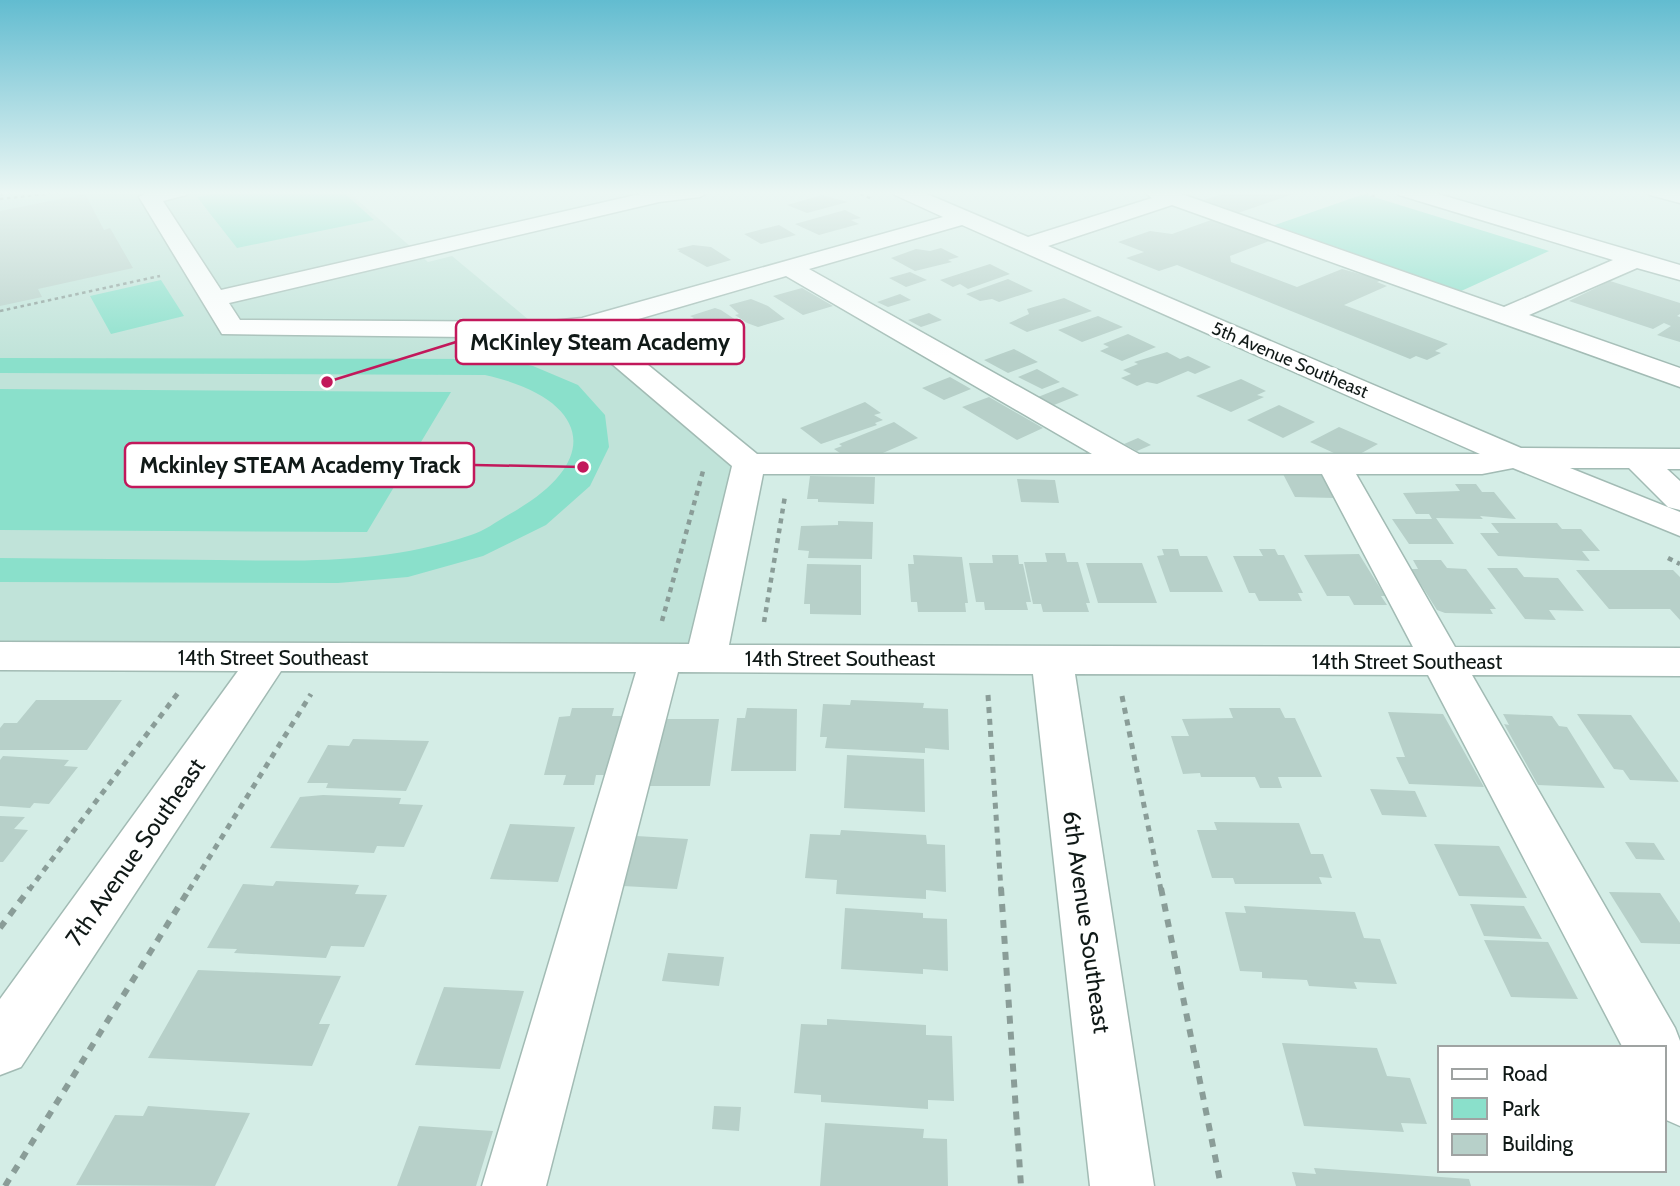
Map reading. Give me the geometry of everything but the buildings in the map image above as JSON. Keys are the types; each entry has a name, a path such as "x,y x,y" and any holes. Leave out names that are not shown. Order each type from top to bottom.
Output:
{"street":[{"path":"181,246 232,328 472,324 541,330 584,326 865,246"},
{"path":"214,299 441,246"},
{"name":"5th Avenue Southeast","path":"1030,246 1517,458 1680,525"},
{"path":"1320,246 1517,311 1680,378"},
{"path":"1589,246 1680,273"},
{"path":"1517,311 1634,260"},
{"path":"789,268 1132,464"},
{"path":"1517,311 1613,334"},
{"path":"584,326 749,464 1334,465 1482,464 1517,458 1680,459"},
{"path":"1638,459 1680,499"},
{"path":"514,1186 676,646 749,464"},
{"path":"1334,465 1653,1046"},
{"name":"14th Street Southeast","path":"0,656 270,656 676,646 1052,659 1680,662"},
{"name":"7th Avenue Southeast","path":"0,1047 270,656"},
{"name":"6th Avenue Southeast","path":"1052,659 1122,1186"},
{"path":"1666,1071 1680,1096"}],"path":[{"path":"0,311 194,268"},
{"path":"676,646 705,463"},
{"path":"0,928 184,685"},
{"path":"5,1186 316,686"},
{"path":"988,688 1021,1186"},
{"path":"1121,690 1221,1186"}],"shaded area":[{"path":"0,246 410,246 428,262 452,256 541,330 584,326 749,464 706,658 0,656"}],"green space":[{"path":"1326,246 1534,246 1549,251 1459,292"},
{"path":"161,280 184,316 111,334 90,296"},
{"path":"0,358 500,359 533,366 578,385 605,415 609,447 590,486 546,525 483,556 408,577 338,583 0,582 0,558 315,560 376,556 439,544 481,531 540,494 561,474 572,453 573,433 564,415 546,399 520,385 485,375 0,373"},
{"path":"0,389 451,392 367,532 0,530"}],"place":[{"name":"McKinley Steam Academy","path":"327,382"},
{"name":"Mckinley STEAM Academy Track","path":"583,467"}]}
